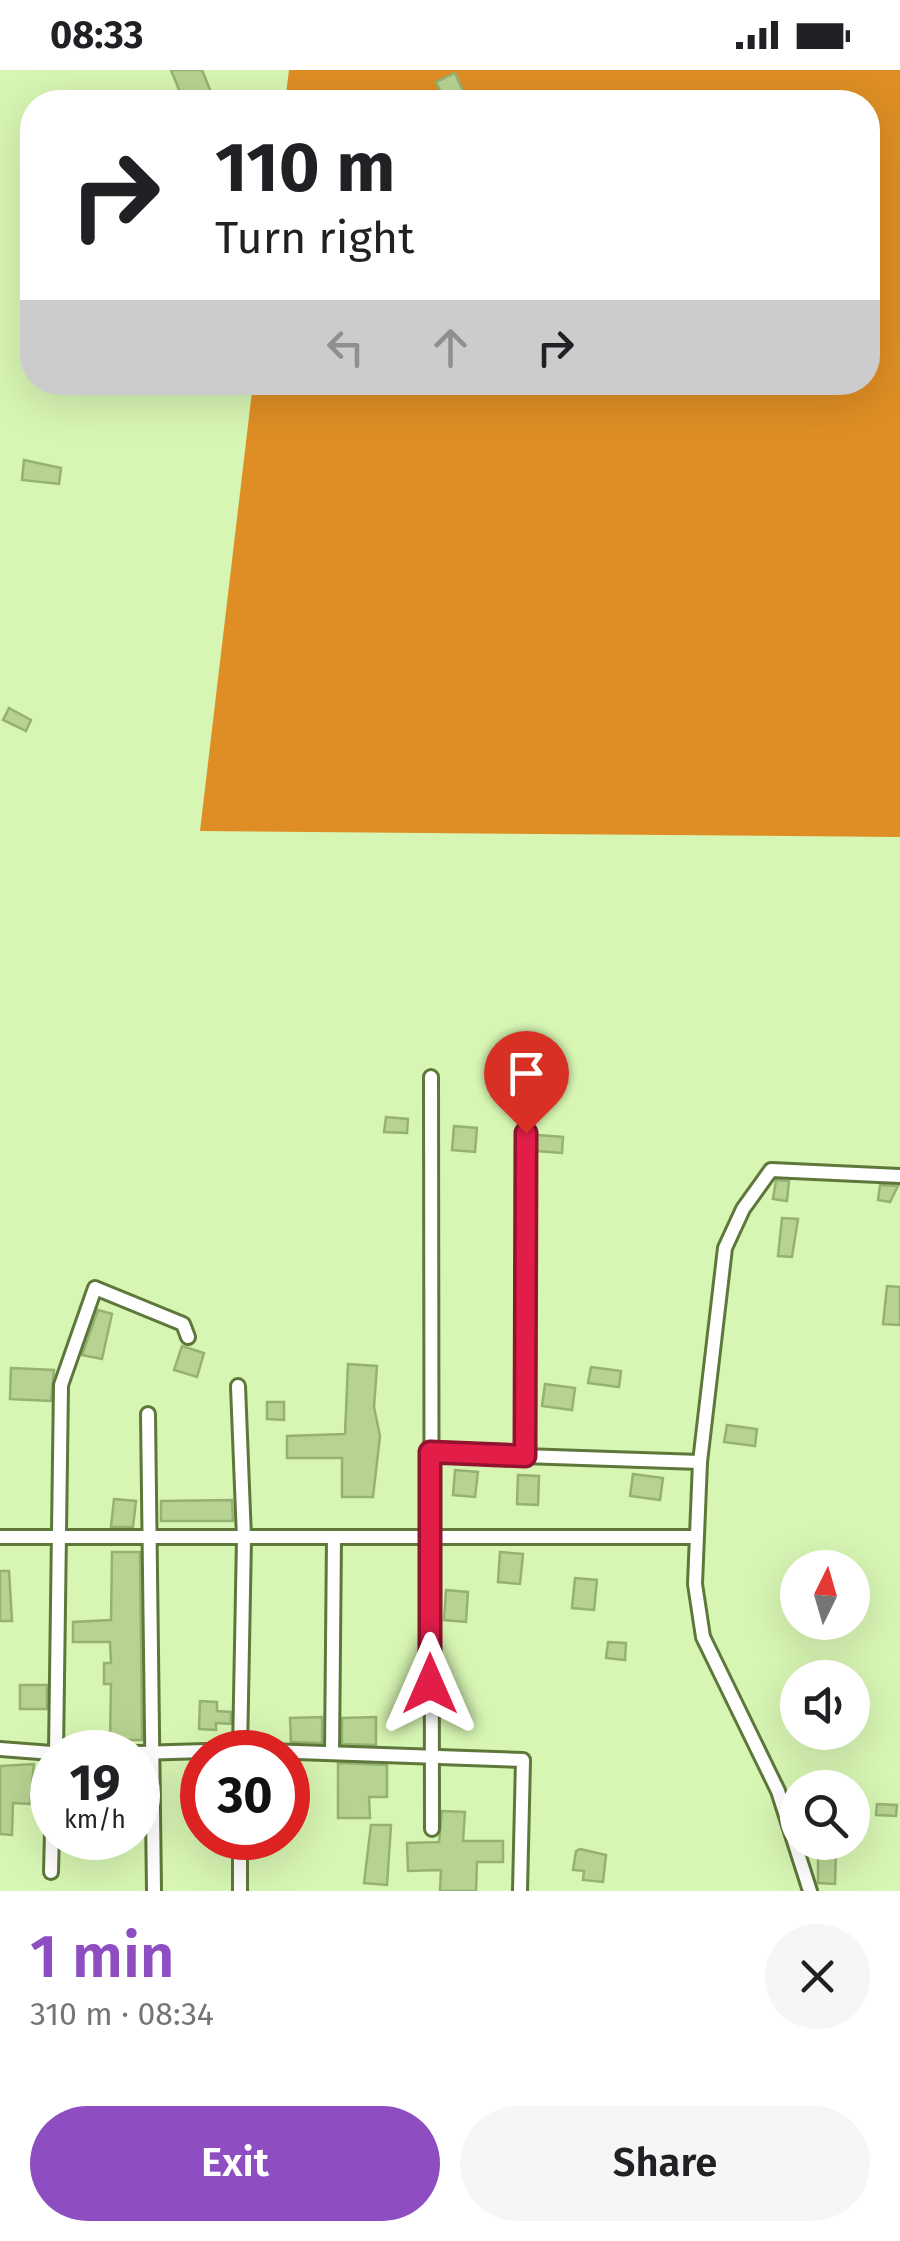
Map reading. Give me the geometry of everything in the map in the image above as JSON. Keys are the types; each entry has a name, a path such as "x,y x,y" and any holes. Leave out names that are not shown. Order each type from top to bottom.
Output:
{"street":[{"path":"431,1078 432,1829"},
{"path":"525,1456 526,1133"},
{"path":"810,1891 778,1792 703,1637 696,1584 700,1462 726,1248 764,1178 780,1170 900,1176"},
{"path":"55,1730 61,1386 95,1288 183,1324 188,1336"},
{"path":"238,1386 244,1538 240,1730"},
{"path":"145,1730 148,1414"},
{"path":"430,1452 700,1462"},
{"path":"0,1537 696,1537"},
{"path":"332,1753 334,1538"},
{"path":"0,1749 30,1751"},
{"path":"310,1753 523,1760 520,1891"},
{"path":"51,1860 51,1872"},
{"path":"152,1860 154,1891"},
{"path":"240,1860 240,1891"}],"shaded area":[{"path":"289,70 900,70 900,837 200,831 252,395 880,395 880,90 286,90"}],"building":[{"path":"171,70 202,70 210,90 179,90"},
{"path":"455,73 463,90 440,90 436,82"},
{"path":"24,460 61,468 59,484 22,480"},
{"path":"9,708 31,720 26,731 3,720"},
{"path":"386,1117 408,1119 407,1133 384,1132"},
{"path":"454,1126 477,1128 475,1152 452,1150"},
{"path":"537,1135 563,1137 562,1153 537,1151"},
{"path":"776,1180 789,1181 787,1201 773,1199"},
{"path":"880,1185 898,1186 890,1202 878,1200"},
{"path":"782,1218 798,1219 792,1257 778,1256"},
{"path":"887,1286 900,1287 900,1325 883,1324"},
{"path":"98,1310 112,1314 102,1359 82,1355"},
{"path":"182,1346 204,1353 197,1377 174,1370"},
{"path":"348,1364 377,1366 374,1407 380,1436 373,1497 342,1497 342,1458 287,1458 287,1436 345,1434"},
{"path":"591,1367 621,1371 619,1387 588,1383"},
{"path":"11,1368 54,1370 51,1401 10,1399"},
{"path":"545,1384 575,1388 572,1410 542,1406"},
{"path":"267,1402 284,1402 284,1420 267,1419"},
{"path":"727,1425 757,1429 755,1446 724,1442"},
{"path":"455,1470 478,1472 475,1497 453,1495"},
{"path":"633,1474 663,1478 660,1500 630,1496"},
{"path":"518,1475 539,1476 538,1505 517,1504"},
{"path":"114,1499 136,1501 133,1527 111,1527"},
{"path":"232,1500 233,1521 161,1521 161,1501"},
{"path":"112,1552 140,1552 142,1730 110,1730 111,1684 104,1684 104,1663 111,1663 110,1642 73,1642 73,1622 111,1620"},
{"path":"500,1552 523,1554 520,1584 498,1582"},
{"path":"0,1571 9,1571 12,1621 0,1621"},
{"path":"575,1578 597,1580 594,1610 572,1608"},
{"path":"446,1590 468,1592 466,1622 444,1620"},
{"path":"608,1642 626,1643 625,1660 606,1658"},
{"path":"20,1685 47,1685 47,1709 20,1709"},
{"path":"200,1701 217,1702 217,1711 231,1712 231,1724 216,1723 216,1730 199,1729"},
{"path":"322,1717 322,1743 310,1743 310,1730 290,1730 290,1718"},
{"path":"376,1717 376,1745 342,1744 342,1718"},
{"path":"338,1763 387,1765 387,1797 369,1797 370,1818 338,1818"},
{"path":"30,1764 30,1804 13,1803 12,1835 0,1834 0,1766"},
{"path":"877,1804 897,1805 896,1816 876,1815"},
{"path":"442,1811 465,1812 463,1841 503,1841 503,1862 477,1862 476,1891 440,1891 441,1870 408,1871 407,1843 439,1842"},
{"path":"371,1825 391,1825 387,1885 364,1883"},
{"path":"576,1851 606,1855 603,1882 583,1880 584,1871 573,1870"},
{"path":"818,1860 836,1860 835,1884 818,1883"}],"route":[{"path":"430,1684 430,1452 525,1456 526,1133"}]}
